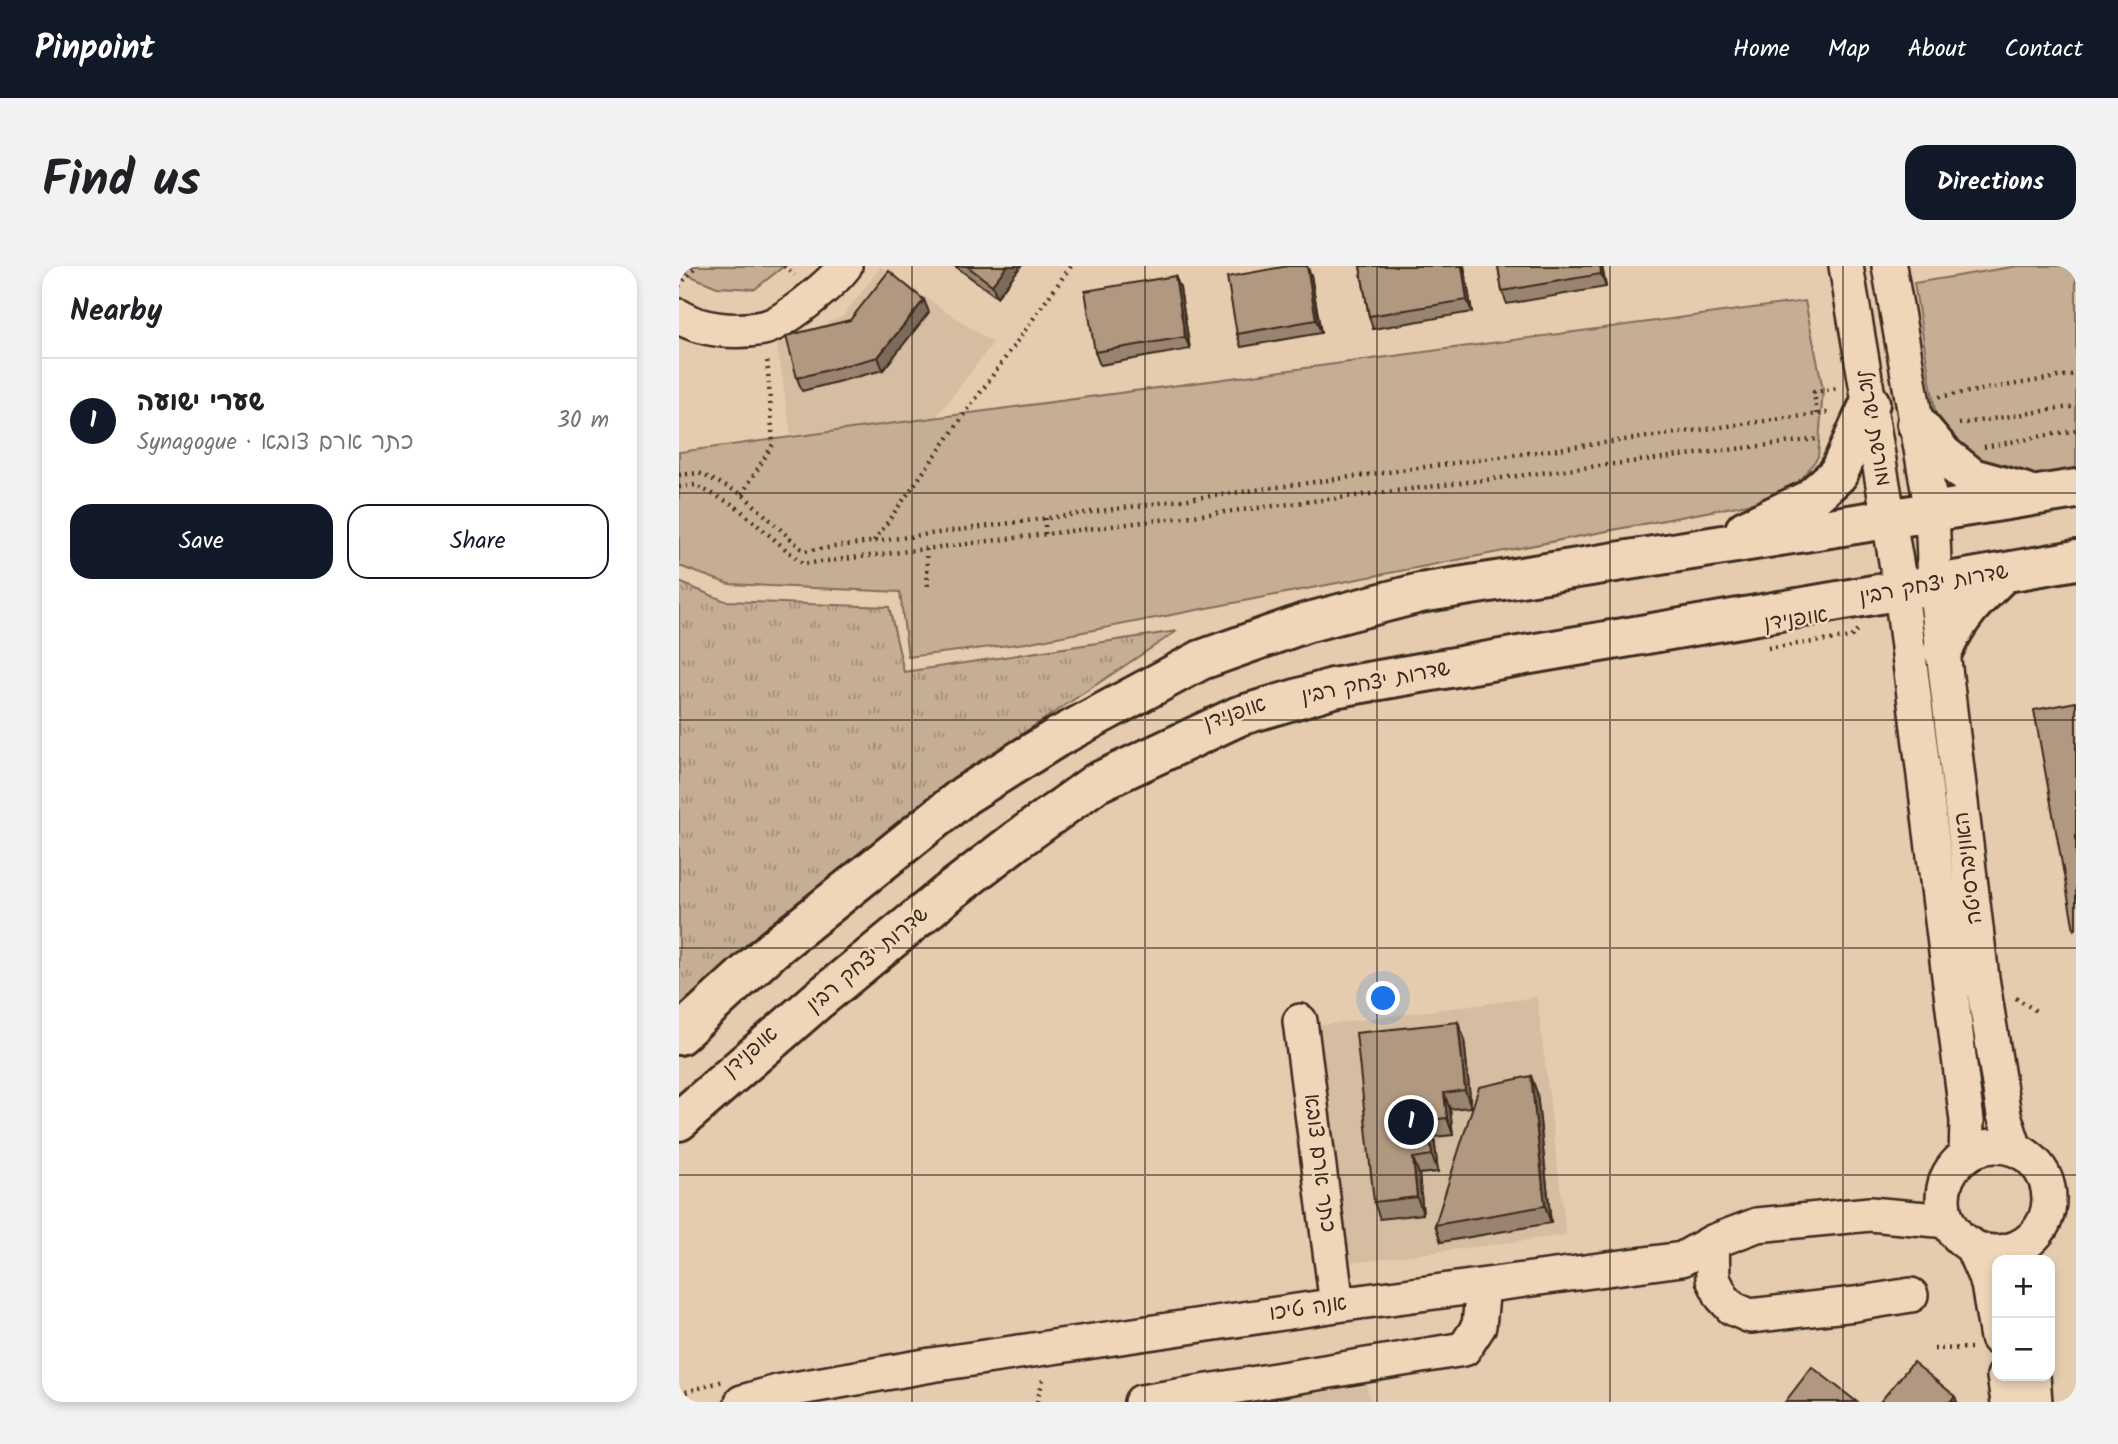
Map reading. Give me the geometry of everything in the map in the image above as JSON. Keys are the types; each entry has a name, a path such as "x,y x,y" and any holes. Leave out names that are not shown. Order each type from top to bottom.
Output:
{"main road":[{"path":"1706,549 1809,500 1838,474 1860,399"},
{"path":"1935,414 1943,455 1972,478 2035,496"},
{"path":"679,1035 773,949 965,796 1056,738 1201,660 1305,622 1420,593 2076,489"},
{"name":"שדרות יצחק רבין","path":"679,1121 818,1000 1017,840 1096,783 1227,722 1333,688 1895,597 2076,560"},
{"path":"1943,650 1956,622 2003,573"}],"street":[{"path":"679,316 714,330 765,328 779,322 834,281 845,266"},
{"name":"מורשת ישראל","path":"1846,266 1860,399 1889,520 1895,597"},
{"name":"מורשת ישראל","path":"1889,266 1935,414 1932,513 1895,597"},
{"name":"האוניברסיטה","path":"1895,597 1943,650 1982,978 2004,1115 2015,1149"},
{"name":"האוניברסיטה","path":"1895,597 1966,1107 1966,1156"},
{"name":"כתר ארם צובא","path":"1300,1021 1337,1305"},
{"path":"1998,1146 2015,1149 2028,1156 2058,1190 2029,1250 2017,1248 1986,1251 1971,1245 1958,1235 1948,1221 1944,1205 1946,1184 1956,1165 1966,1156 1982,1148 1998,1146"},
{"name":"אנה טיכו","path":"1871,1213 1946,1184"},
{"name":"אנה טיכו","path":"743,1402 777,1392 838,1393 931,1365 1337,1305 1682,1259 1712,1242 1757,1225 1871,1213 1948,1221"},
{"path":"1712,1242 1713,1279 1722,1297 1732,1308 1750,1316 1911,1295"},
{"path":"1971,1245 1988,1284 1985,1343"},
{"path":"1140,1402 1464,1349 1479,1326 1483,1286"},
{"path":"2011,1381 2031,1395"}],"path":[{"path":"679,286 696,266"},
{"path":"874,541 1071,266"},
{"path":"742,495 773,444 765,328"},
{"path":"1935,414 2076,374"},
{"path":"1817,414 1814,392 1860,399"},
{"path":"804,551 1817,414 1860,399"},
{"path":"1935,414 2076,405"},
{"path":"679,487 695,485 734,505 803,565 1817,439 1826,429"},
{"path":"679,475 699,474 742,495 804,551"},
{"path":"1045,518 1045,535"},
{"path":"926,549 928,588"},
{"path":"803,565 804,551"},
{"path":"1756,650 1851,637 1895,597"},
{"name":"אופנידן","path":"1848,628 1895,597"},
{"path":"1934,1349 1985,1343"},
{"path":"1037,1402 1043,1379"}],"shaded area":[{"path":"881,267 993,343 935,419 791,435 777,345 843,316"},
{"path":"1537,997 1566,1235 1343,1264 1313,1026"},
{"path":"1367,1386 1371,1402 1251,1402"}],"green space":[{"path":"679,266 784,266 755,289 717,287 679,271"},
{"path":"2018,266 2076,266 2076,472 2041,478 1972,463 1938,429 1914,283"},
{"path":"1805,301 1823,389 1818,457 1798,483 1758,502 1026,643 908,657 900,592 729,584 679,566 679,452"},
{"path":"679,582 725,601 889,607 904,672 1177,631 948,783 814,891 679,1014"}],"building":[{"path":"967,266 1007,266 992,285"},
{"path":"1288,266 1307,266 1316,320 1237,334 1227,277"},
{"path":"1360,266 1462,266 1467,300 1369,316"},
{"path":"1498,266 1600,266 1601,274 1502,291"},
{"path":"889,271 924,300 878,357 797,378 786,336 850,320"},
{"path":"1175,276 1185,337 1095,352 1085,291"},
{"path":"2076,702 2076,929 2074,930 2034,710"},
{"path":"1458,1022 1465,1090 1444,1093 1447,1118 1428,1120 1432,1155 1413,1158 1417,1197 1374,1202 1356,1033"},
{"path":"1531,1076 1545,1206 1435,1225 1479,1087"},
{"path":"1913,1362 1955,1396 1950,1402 1880,1402"},
{"path":"1812,1367 1857,1402 1785,1402"}],"place":[{"name":"שערי ישועה","path":"1411,1122"}]}
